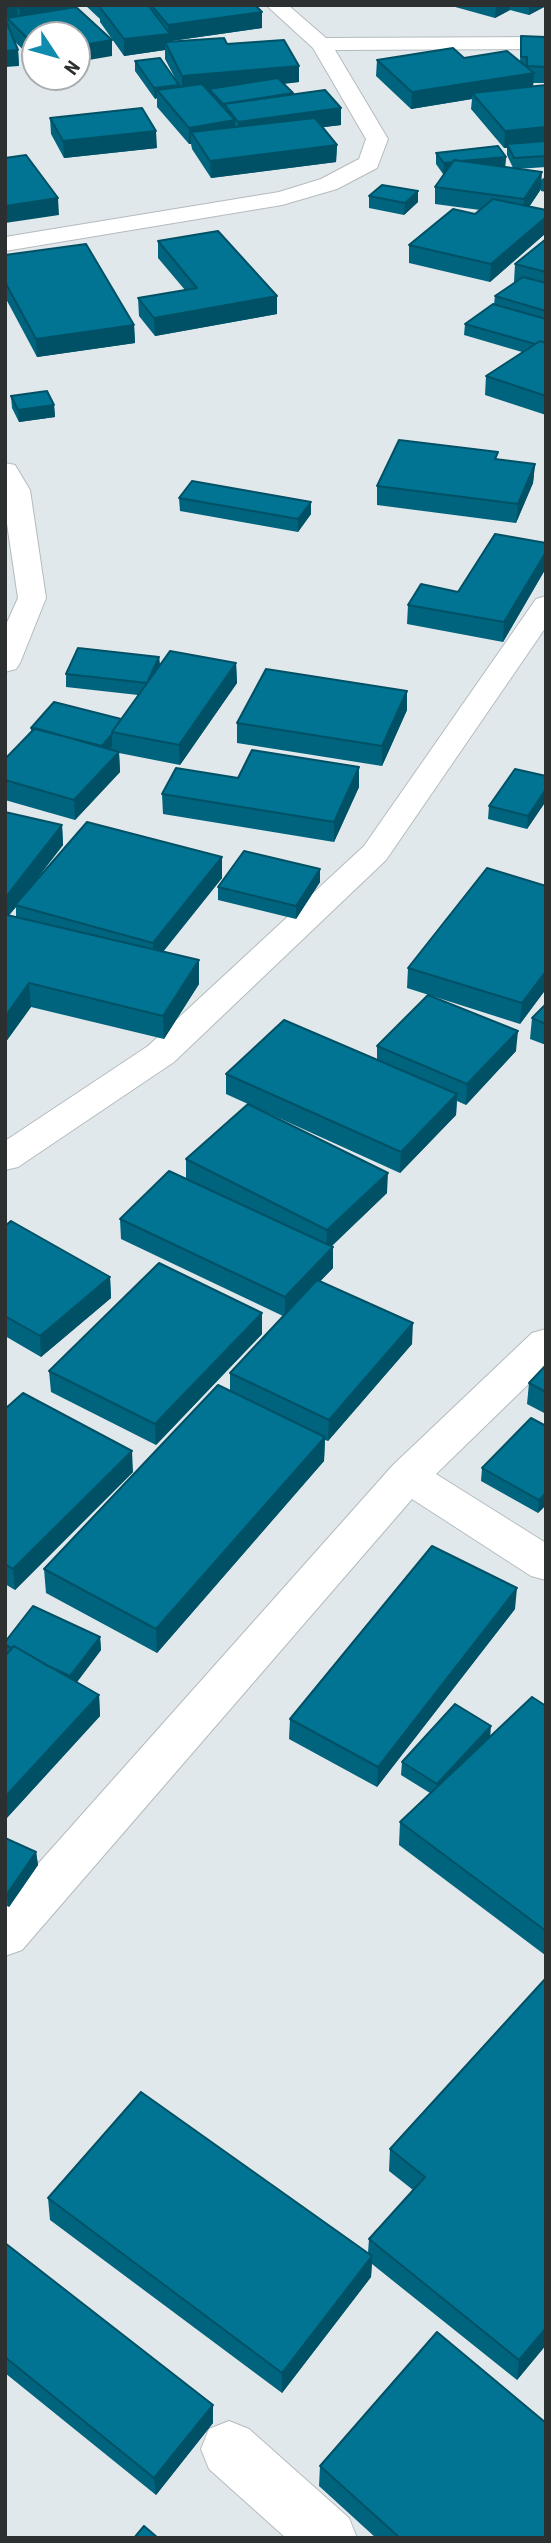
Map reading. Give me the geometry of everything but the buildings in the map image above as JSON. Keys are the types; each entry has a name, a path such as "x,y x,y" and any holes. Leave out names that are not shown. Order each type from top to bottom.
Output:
{"street":[{"path":"5,244 282,198 329,184 369,163 377,139 321,44 276,5"},
{"path":"321,44 546,43"},
{"path":"5,471 16,490 32,598 5,663"},
{"path":"5,1158 161,1054 375,853 546,605"},
{"path":"5,1935 408,1476 546,1343"},
{"path":"408,1476 546,1564"},
{"path":"229,2449 329,2538"}]}
